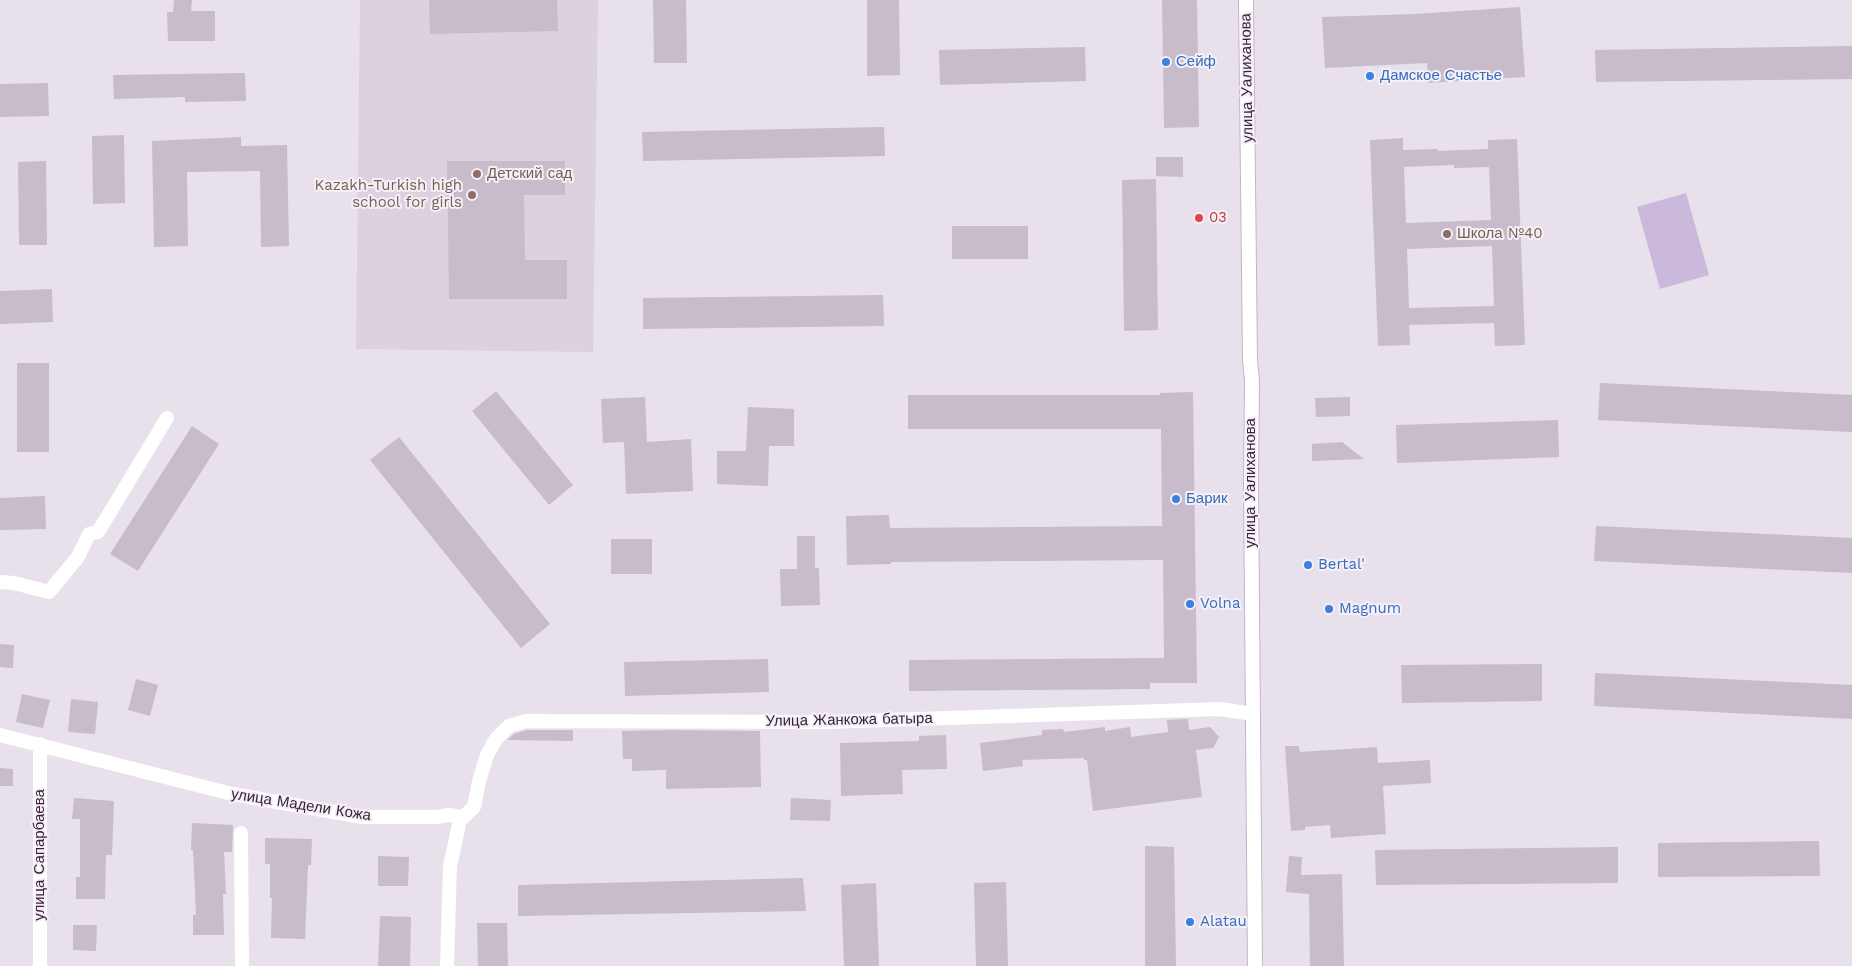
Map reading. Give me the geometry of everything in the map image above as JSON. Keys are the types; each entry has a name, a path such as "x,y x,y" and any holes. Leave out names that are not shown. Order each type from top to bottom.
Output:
{"street":[{"name":"улица Уалиханова","path":"1246,0 1250,360 1252,381 1255,966"},
{"path":"0,582 14,583 49,592 78,557 89,534 98,532 167,418"},
{"name":"Улица Жанкожа батыра","path":"460,820 474,807 478,781 487,755 496,739 509,726 526,721 827,722 1220,709 1253,714"},
{"name":"улица Мадели Кожа","path":"0,735 232,794 362,817 437,817 449,815 457,816 460,820"},
{"name":"улица Сапарбаева","path":"40,744 40,966"},
{"path":"447,966 450,866 460,820"},
{"path":"241,834 242,966"}],"shaded area":[{"name":"Детский сад","path":"360,0 598,0 593,352 356,349"},
{"path":"1686,193 1709,275 1660,289 1637,207"}],"building":[{"path":"174,0 192,0 191,11 215,11 215,41 168,41 167,12 173,12"},
{"path":"429,0 557,0 558,31 430,34"},
{"path":"653,0 686,0 687,63 654,63"},
{"path":"867,0 899,0 900,75 867,76"},
{"path":"1162,0 1197,0 1199,127 1164,128"},
{"path":"1520,7 1525,77 1428,83 1427,63 1325,68 1322,17 1416,14"},
{"path":"1852,46 1852,79 1596,82 1595,50"},
{"path":"1085,47 1086,81 940,85 939,50"},
{"path":"245,73 246,101 185,102 185,97 114,99 113,75"},
{"path":"48,83 49,116 0,117 0,84"},
{"path":"884,127 885,156 643,161 642,132"},
{"path":"124,135 125,203 93,204 92,136"},
{"path":"241,137 241,146 287,145 289,246 261,247 260,171 187,172 188,246 154,247 152,141"},
{"name":"Школа №40","path":"1403,138 1403,150 1438,149 1438,151 1488,149 1488,140 1517,139 1525,345 1495,346 1494,323 1409,325 1410,345 1378,346 1370,140","holes":["1454,165 1454,168 1489,167 1491,220 1406,223 1404,167","1492,246 1494,306 1409,308 1407,249"]},
{"path":"1156,157 1183,157 1183,177 1156,176"},
{"path":"46,161 47,245 19,245 18,162"},
{"path":"447,161 565,161 565,195 524,195 525,260 567,260 567,299 449,299"},
{"path":"1156,179 1158,330 1124,331 1122,180"},
{"path":"952,226 1028,226 1028,259 952,259"},
{"path":"52,289 53,322 0,324 0,291"},
{"path":"883,295 884,326 643,329 643,298"},
{"path":"17,363 49,363 49,452 17,452"},
{"path":"1600,383 1852,395 1852,432 1598,420"},
{"path":"496,391 573,485 549,505 472,411"},
{"path":"1193,392 1197,683 1150,683 1150,689 909,691 909,660 1164,658 1163,560 891,562 891,564 847,565 846,516 889,515 890,528 1162,526 1161,429 908,429 908,395 1160,395 1160,393"},
{"path":"645,397 647,442 691,439 693,491 626,494 624,442 603,443 601,399"},
{"path":"1350,397 1350,416 1316,417 1315,398"},
{"path":"748,407 794,409 794,446 769,446 768,486 717,484 717,451 746,451"},
{"path":"1558,420 1559,457 1397,463 1396,425"},
{"path":"192,426 219,444 138,571 110,554"},
{"path":"399,437 550,624 521,648 370,460"},
{"path":"1342,442 1364,459 1312,461 1312,444"},
{"path":"45,496 46,529 0,530 0,498"},
{"path":"1596,526 1852,538 1852,573 1594,561"},
{"path":"797,536 815,536 815,568 819,568 820,605 781,606 780,569 797,569"},
{"path":"611,539 652,539 652,574 611,574"},
{"path":"0,644 14,645 13,668 0,667"},
{"path":"768,659 769,692 625,696 624,662"},
{"path":"1542,664 1542,701 1402,703 1401,665"},
{"path":"1595,673 1852,685 1852,719 1594,706"},
{"path":"136,679 158,685 150,716 128,710"},
{"path":"22,694 50,700 43,728 16,722"},
{"path":"71,699 98,702 95,734 68,732"},
{"path":"1188,719 1189,730 1210,727 1219,737 1213,748 1196,750 1202,797 1093,811 1087,760 1084,760 1084,758 1022,760 1023,766 983,771 980,743 1042,735 1042,730 1063,729 1064,732 1105,727 1105,731 1130,727 1131,737 1168,732 1167,720"},
{"path":"527,730 573,730 573,741 507,740 514,734"},
{"path":"622,731 760,731 761,787 666,789 666,770 632,771 632,759 623,759"},
{"path":"946,735 947,769 902,770 903,794 841,796 840,743 919,741 919,736"},
{"path":"1285,746 1299,746 1300,752 1377,747 1378,763 1430,760 1431,783 1383,786 1386,834 1331,838 1330,825 1305,827 1305,830 1291,831"},
{"path":"0,768 13,769 13,786 0,786"},
{"path":"74,798 114,801 112,855 106,855 105,899 76,899 76,877 80,877 80,819 72,819"},
{"path":"791,798 831,800 830,821 790,820"},
{"path":"192,823 233,825 232,852 224,852 226,894 223,894 224,935 193,935 193,915 196,915 193,850 191,850"},
{"path":"265,838 312,839 311,865 308,865 305,939 271,938 272,898 270,898 270,864 265,864"},
{"path":"1819,841 1820,876 1658,877 1658,843"},
{"path":"1145,846 1174,847 1176,966 1145,966"},
{"path":"1618,847 1618,883 1376,885 1375,850"},
{"path":"378,856 409,857 408,886 378,886"},
{"path":"1289,856 1302,857 1301,875 1342,874 1344,966 1310,966 1309,894 1286,892"},
{"path":"803,878 806,911 518,916 518,885"},
{"path":"1006,882 1008,966 976,966 974,883"},
{"path":"876,883 879,966 844,966 841,885"},
{"path":"380,916 411,917 410,966 378,966"},
{"path":"477,923 507,923 508,966 478,966"},
{"path":"73,925 97,925 96,951 73,950"}],"place":[{"name":"Сейф","path":"1166,62"},
{"name":"Дамское Счастье","path":"1370,76"},
{"name":"Детский сад","path":"477,174"},
{"name":"Kazakh-Turkish high school for girls","path":"472,195"},
{"name":"03","path":"1199,218"},
{"name":"Школа №40","path":"1447,234"},
{"name":"Барик","path":"1176,499"},
{"name":"Bertal'","path":"1308,565"},
{"name":"Volna","path":"1190,604"},
{"name":"Magnum","path":"1329,609"},
{"name":"Alatau","path":"1190,922"}]}
